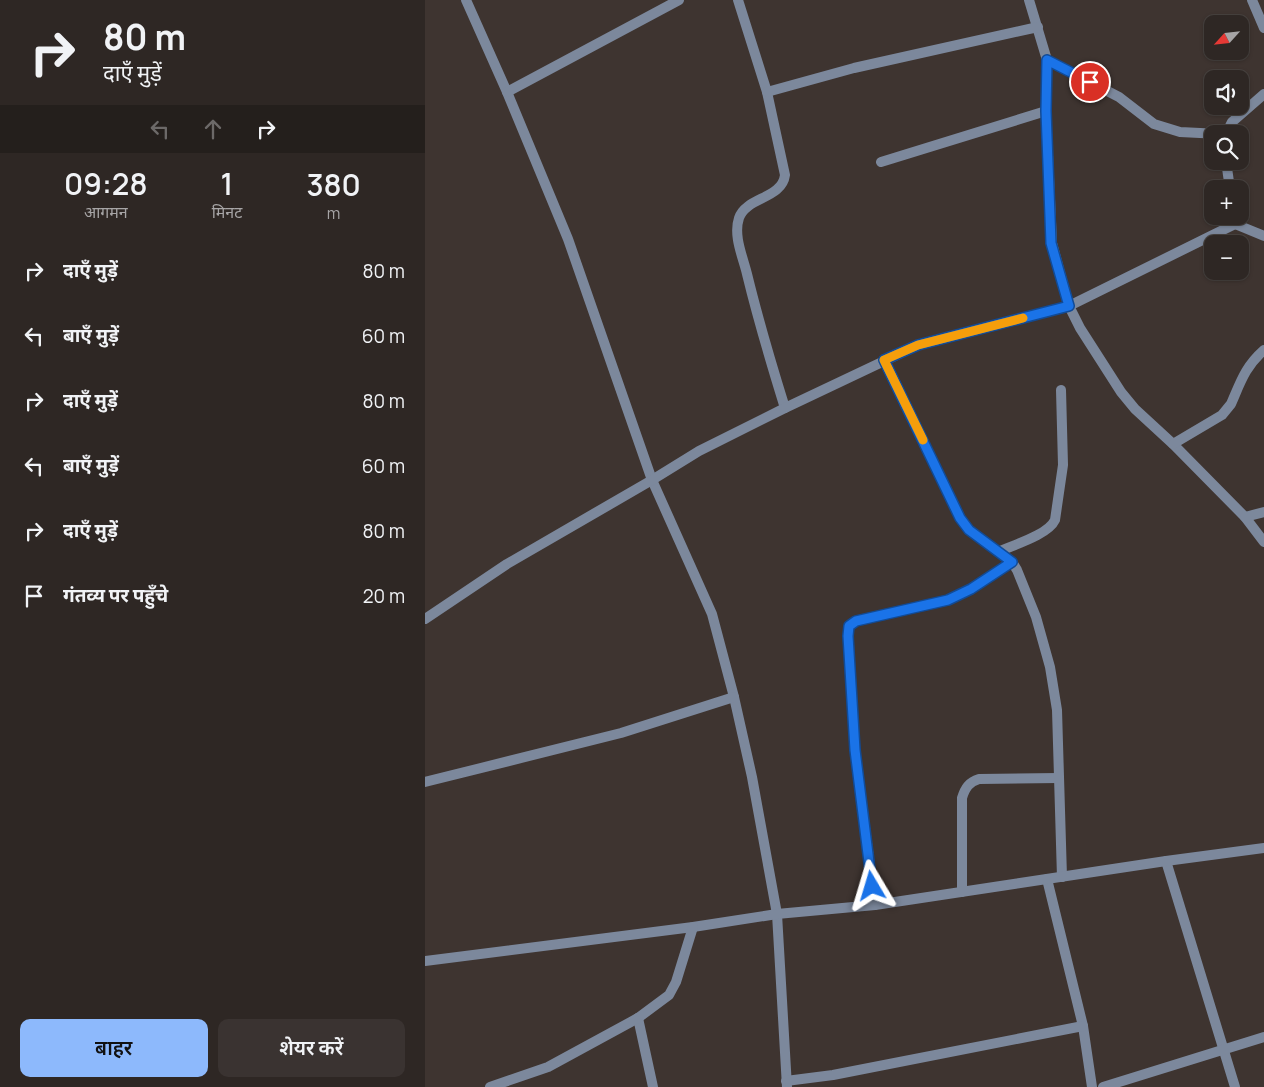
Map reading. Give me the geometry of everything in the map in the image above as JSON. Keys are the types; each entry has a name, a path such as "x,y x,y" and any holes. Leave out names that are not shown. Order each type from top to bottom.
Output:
{"street":[{"path":"466,0 507,92 568,239 652,480 712,614 753,777 777,914 786,1084 1083,1026"},
{"path":"507,92 679,0"},
{"path":"737,0 767,92 785,175 784,181 776,190 743,210 739,218 737,236 758,319 785,408"},
{"path":"1029,0 1047,60 1046,111 1051,243 1069,306 1080,328 1121,392 1135,409 1173,444 1245,517 1264,542"},
{"path":"1252,0 1264,28"},
{"path":"767,92 854,68 1037,27"},
{"path":"1047,60 1119,97 1153,124 1180,132 1204,133"},
{"path":"1230,125 1264,94"},
{"path":"881,162 1046,111"},
{"path":"425,619 507,564 699,451 785,408 918,345 1069,306 1224,225"},
{"path":"1243,225 1264,236"},
{"path":"1173,444 1222,415 1228,409 1246,368 1264,350"},
{"path":"884,360 960,518 969,530 1012,562 1036,617 1051,668 1057,710 1063,877"},
{"path":"998,552 1045,531 1055,520 1063,465 1061,390"},
{"path":"1245,517 1264,512"},
{"path":"875,905 855,750 849,626 856,621 948,600 971,589 1012,562"},
{"path":"425,782 621,733 734,697"},
{"path":"962,892 962,798 965,789 979,779 1059,778"},
{"path":"425,961 693,928 777,914 875,905 1264,848"},
{"path":"1166,861 1235,1087"},
{"path":"1047,879 1083,1026 1092,1087"},
{"path":"489,1087 547,1066 638,1018 669,995 673,989 693,928"},
{"path":"638,1018 653,1087"},
{"path":"1103,1087 1264,1037"}],"slow traffic":[{"path":"923,440 884,360 918,345 1023,318"}],"route":[{"path":"872,886 855,750 849,626 856,621 948,600 971,589 1012,562 969,530 960,518 884,360 918,345 1069,306 1051,243 1046,111 1047,60 1090,82"}]}
